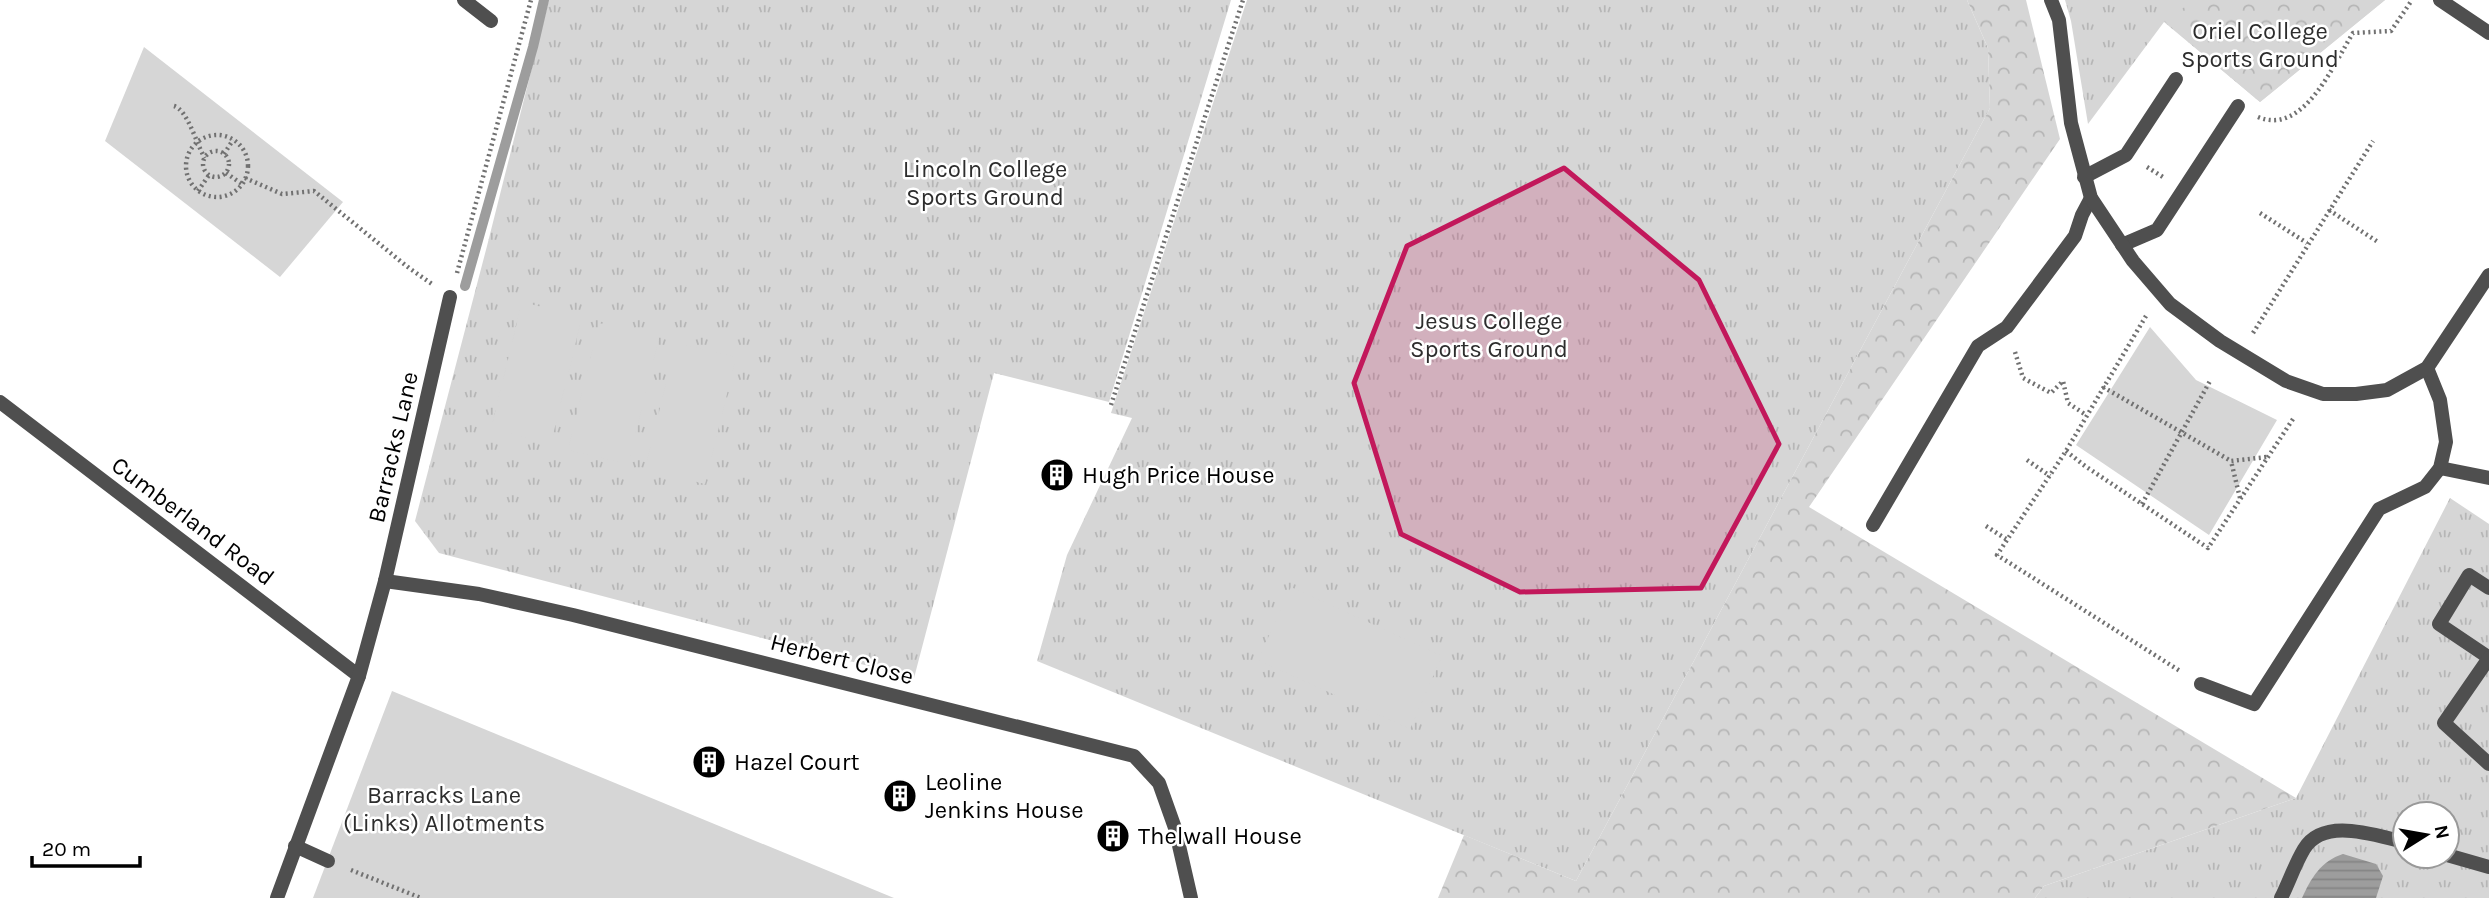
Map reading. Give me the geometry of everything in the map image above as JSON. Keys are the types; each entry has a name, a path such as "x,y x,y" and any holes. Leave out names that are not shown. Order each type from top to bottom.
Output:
{"street":[{"path":"464,0 491,21"},
{"path":"2051,0 2059,20 2071,123 2091,198 2133,261 2171,304 2220,341 2286,381 2323,394 2387,390 2427,368 2489,275"},
{"path":"2440,0 2489,33"},
{"path":"2084,177 2126,155 2176,79"},
{"path":"2122,245 2157,230 2238,106"},
{"path":"1873,525 1978,346 2007,327 2075,236 2091,198"},
{"name":"Barracks Lane","path":"277,898 359,677 385,581 450,297"},
{"path":"2201,684 2254,704 2379,509 2425,487 2440,468 2446,442 2440,400 2427,368"},
{"name":"Cumberland Road","path":"0,402 359,677"},
{"path":"2440,468 2489,478"},
{"path":"2489,588 2469,575 2440,624 2488,657 2444,723 2489,764"},
{"name":"Herbert Close","path":"385,581 478,594 573,615 1134,756 1159,783 1175,828 1191,898"},
{"path":"2281,898 2304,849 2313,838 2354,831 2391,839"},
{"path":"295,846 328,860"},
{"path":"2461,859 2489,867"}],"path":[{"path":"174,106 181,108 185,114 196,144 205,158 204,168 209,175 217,177 226,173 282,194 314,191 409,268 450,297 531,0"},
{"path":"1111,405 1242,0"},
{"path":"2238,106 2244,112 2270,122 2292,116 2311,103 2353,33 2392,31 2412,0"},
{"path":"218,135 233,140 243,150 247,159 244,181 231,194 211,197 198,191 188,177 187,156 196,144 209,136 218,135"},
{"path":"224,154 233,140"},
{"path":"2240,353 2373,141"},
{"path":"205,158 214,152 224,154 229,163 226,173"},
{"path":"2141,163 2163,177"},
{"path":"198,191 209,175"},
{"path":"2329,210 2378,242"},
{"path":"2260,213 2307,243"},
{"path":"2147,315 2066,451 1997,555 2201,684"},
{"path":"2007,327 2023,378 2052,393 2063,380 2068,403 2086,415"},
{"path":"2142,504 2210,381"},
{"path":"2103,387 2231,461 2268,457"},
{"path":"2066,451 2208,548 2293,419"},
{"path":"2027,460 2050,476"},
{"path":"2231,461 2240,498"},
{"path":"1986,526 2006,538"},
{"path":"328,860 421,898"}],"highlighted area":[{"path":"1564,168 1699,280 1779,444 1701,588 1520,592 1401,534 1354,383 1407,246"}],"green space":[{"name":"Lincoln College Sports Ground","path":"549,0 1231,0 1109,402 994,373 914,678 439,553 415,521"},
{"name":"Jesus College Sports Ground","path":"1247,0 1967,0 1988,48 1990,108 1576,881 1037,661 1067,555 1132,418 1111,413"},
{"path":"1967,0 2026,0 2060,139 1809,507 2296,798 2044,886 2035,898 1438,898 1464,835 1576,881 1990,108 1988,48"},
{"name":"Oriel College Sports Ground","path":"2065,0 2385,0 2260,102 2164,22 2088,124"},
{"name":"Oriel College Sports Ground","path":"2195,0 2385,0 2260,102 2164,21"},
{"path":"144,47 343,202 280,277 105,141"},
{"path":"522,302 582,317 551,443 491,429"},
{"path":"599,323 659,338 628,464 568,450"},
{"path":"2150,327 2196,380 2277,420 2209,535 2076,445"},
{"path":"676,343 736,357 705,484 645,469"},
{"path":"2450,498 2489,524 2489,898 2035,898 2044,886 2296,798"},
{"path":"1291,587 1442,656 1410,729 1258,660"},
{"name":"Barracks Lane (Links) Allotments","path":"392,691 894,898 313,898"}],"shaded area":[{"path":"2343,854 2376,864 2383,876 2376,898 2302,898 2318,871"}],"waterway":[{"path":"465,286 544,0"}],"place":[{"name":"Hugh Price House","path":"1057,475"},
{"name":"Hazel Court","path":"709,762"},
{"name":"Leoline Jenkins House","path":"900,796"},
{"name":"Thelwall House","path":"1113,836"}]}
